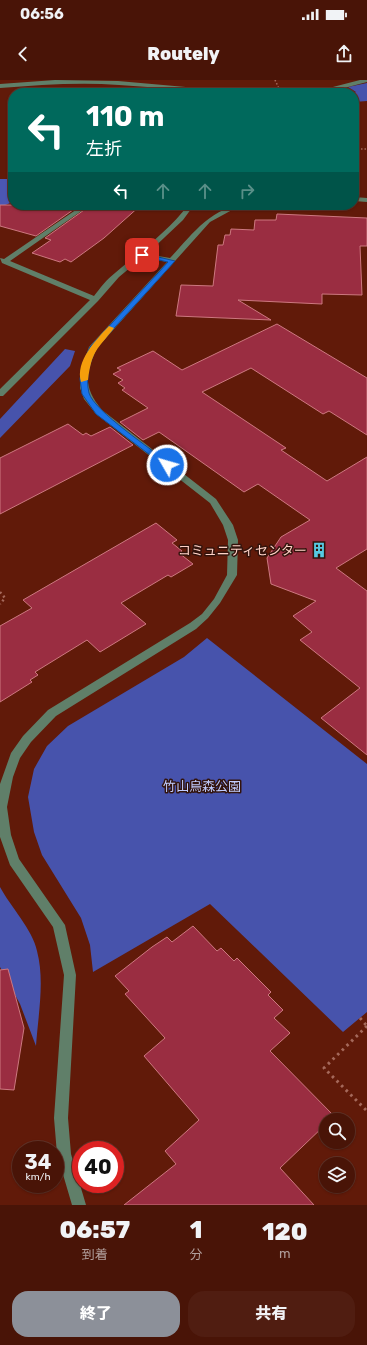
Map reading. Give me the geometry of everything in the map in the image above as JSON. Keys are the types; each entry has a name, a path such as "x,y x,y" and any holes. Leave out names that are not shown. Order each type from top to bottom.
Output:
{"street":[{"path":"337,88 367,80"},
{"path":"0,86 64,81 118,82 180,88"},
{"path":"2,261 79,210"},
{"path":"0,394 95,299 116,275 142,255 181,219 187,210"},
{"path":"79,1205 64,1154 61,1118 70,975 59,925 14,861 5,835 1,807 7,777 15,756 27,739 52,713 193,626 217,601 232,575 233,540 228,525 213,501 99,412 86,394 84,379 86,363 93,347 208,221 228,210"},
{"path":"142,255 172,261"},
{"path":"2,261 95,299"}],"path":[{"path":"0,592 5,598 0,604"},
{"path":"360,1018 367,1026 324,1068 367,1111"}],"green space":[{"path":"367,83 367,101 359,102 359,88 348,87"},
{"path":"65,349 75,351 70,366 0,438 0,419"},
{"name":"竹山烏森公園","path":"207,638 367,764 367,1012 343,1032 210,904 93,972 90,945 81,918 42,855 34,832 28,797 34,769 47,746 68,726 184,657"},
{"path":"0,887 31,935 37,951 41,986 36,1046 20,1004 0,967"}],"shaded area":[{"path":"0,179 8,179 8,204 0,207"}],"building":[{"path":"0,205 8,205 8,210 73,210 36,236 0,226"},
{"path":"84,210 135,210 104,238 71,262 65,259 60,262 32,253 51,240 45,238"},
{"path":"277,214 367,218 367,246 360,246 362,295 322,294 322,304 238,300 271,320 176,316 181,285 213,286 218,245 223,245 225,235 230,235 231,229 254,230 255,220 276,220"},
{"path":"277,324 367,378 367,435 329,411 323,414 251,368 202,392 286,448 281,450 327,481 367,457 367,549 336,568 367,591 367,755 321,718 360,688 300,640 312,632 293,616 316,601 271,584 267,558 281,537 310,520 258,484 244,492 159,432 143,440 120,422 148,408 122,390 125,388 118,383 123,380 113,374 121,370 117,368 153,351 182,370"},
{"path":"68,424 83,435 86,433 91,436 110,427 133,445 0,514 0,458"},
{"path":"156,523 177,540 172,543 182,551 179,553 193,564 171,577 168,575 121,603 146,624 100,652 87,640 35,672 38,675 30,680 32,682 0,702 0,626 32,608 23,600"},
{"path":"193,926 217,951 221,948 234,961 237,958 271,992 268,995 283,1010 274,1018 290,1033 270,1051 331,1113 319,1113 319,1131 280,1168 314,1205 124,1205 176,1164 165,1151 199,1120 144,1056 165,1038 125,994 129,991 115,976 167,937 172,942"},
{"path":"8,969 24,1028 14,1090 0,1089 0,970"}],"slow traffic":[{"path":"84,380 86,363 93,347 111,328"}],"place":[{"name":"コミュニティセンター","path":"319,550"}],"route":[{"path":"142,255 172,261 93,347 86,363 84,379 86,394 99,412 167,465"}]}
